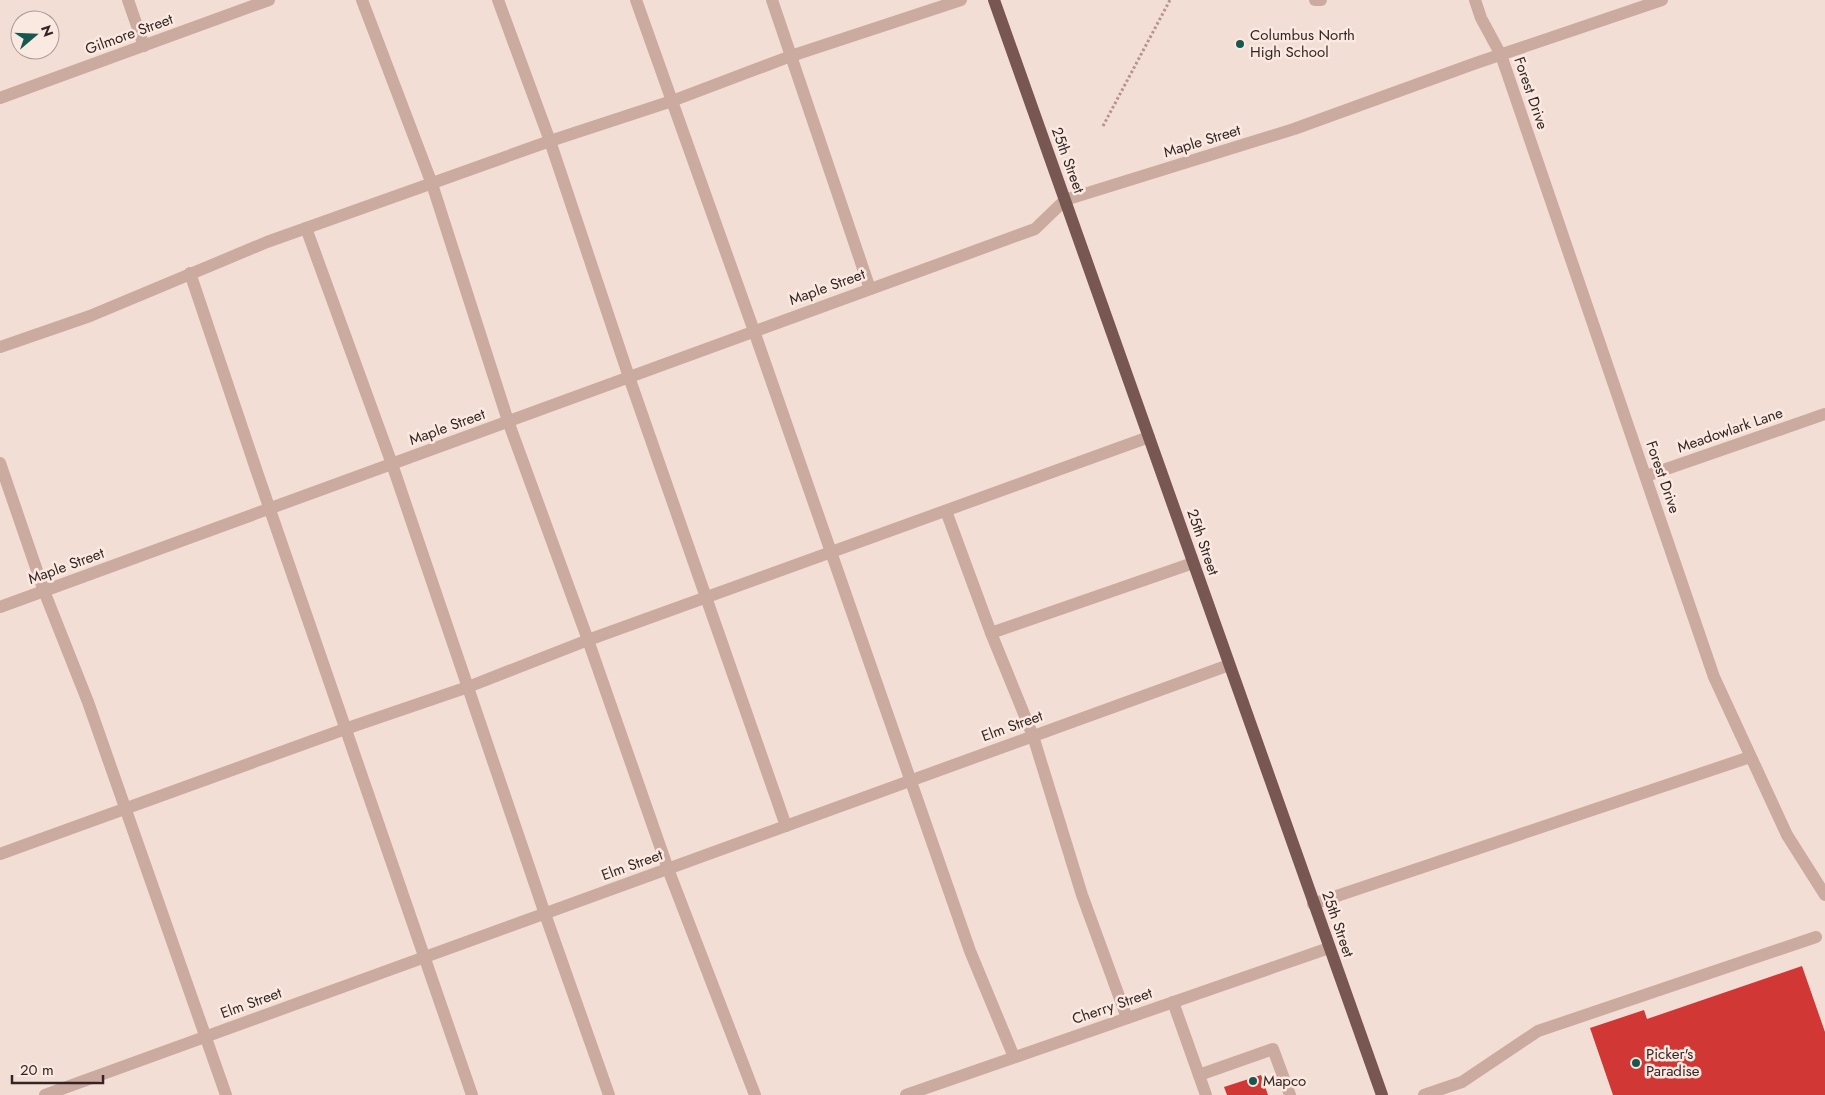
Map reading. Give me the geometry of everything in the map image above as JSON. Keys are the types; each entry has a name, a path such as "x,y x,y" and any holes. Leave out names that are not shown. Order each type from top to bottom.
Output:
{"main road":[{"name":"25th Street","path":"994,0 1382,1095"}],"street":[{"path":"128,0 144,46"},
{"name":"Gilmore Street","path":"0,98 269,0"},
{"path":"362,0 432,184 508,422 588,640 668,869 755,1095"},
{"path":"498,0 550,141 786,826"},
{"path":"636,0 970,951 1014,1057"},
{"path":"772,0 870,289"},
{"path":"0,347 90,316 266,242 550,141 672,101 791,56 961,0"},
{"path":"1315,0 1321,0"},
{"name":"Forest Drive","path":"1475,0 1481,18 1501,55 1714,677 1787,835 1825,895"},
{"name":"Maple Street","path":"0,607 1035,229 1065,200 1294,129 1662,0"},
{"path":"306,228 392,464 608,1095"},
{"path":"190,274 269,509 472,1095"},
{"name":"Meadowlark Lane","path":"1646,476 1825,414"},
{"path":"0,854 468,686 588,640 1149,437"},
{"path":"0,463 44,591 88,702 226,1095"},
{"path":"946,511 991,633 1033,736 1082,895 1127,1018"},
{"path":"991,633 1194,563"},
{"name":"Elm Street","path":"45,1095 1230,665"},
{"path":"1313,904 1750,757"},
{"path":"1424,1095 1462,1082 1538,1031 1816,937"},
{"name":"Cherry Street","path":"906,1095 942,1089 1014,1057 1329,948"},
{"path":"1174,1002 1206,1095"},
{"path":"1199,1075 1273,1048 1290,1095"}],"path":[{"path":"1103,126 1170,0"}],"building":[{"path":"1802,966 1825,1032 1825,1095 1613,1095 1590,1028 1644,1010 1647,1019"},
{"name":"Mapco","path":"1261,1075 1268,1095 1227,1095 1224,1087"}],"place":[{"name":"Columbus North High School","path":"1240,44"},
{"name":"Picker's Paradise","path":"1636,1063"},
{"name":"Mapco","path":"1253,1081"}]}
